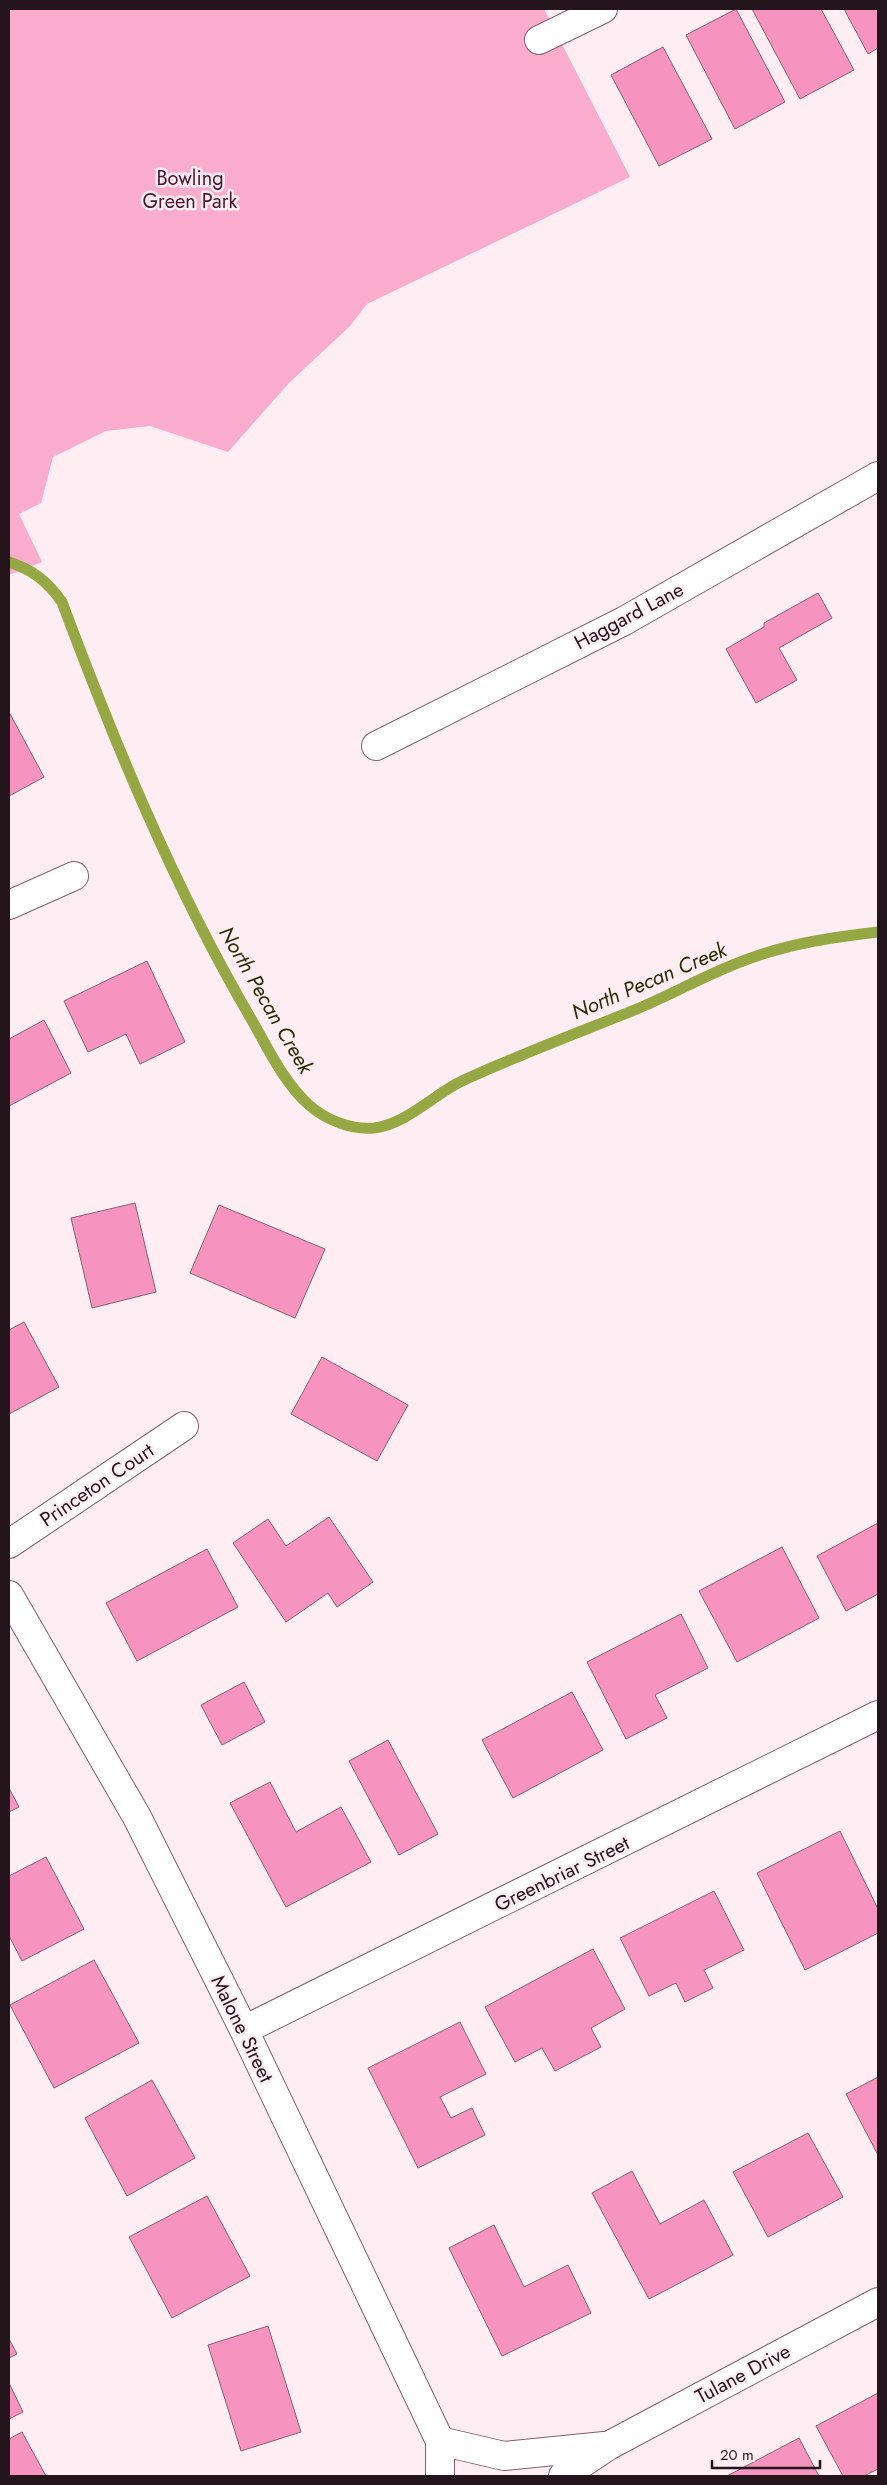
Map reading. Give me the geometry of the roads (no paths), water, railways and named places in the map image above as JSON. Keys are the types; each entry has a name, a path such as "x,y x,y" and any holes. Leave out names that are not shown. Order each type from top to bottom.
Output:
{"street":[{"path":"539,40 603,9"},
{"name":"Haggard Lane","path":"376,746 624,620 878,476"},
{"path":"9,905 74,876"},
{"name":"Princeton Court","path":"9,1544 184,1426"},
{"name":"Malone Street","path":"9,1595 137,1817 244,2030 440,2441 440,2476"},
{"name":"Greenbriar Street","path":"244,2030 878,1715"},
{"name":"Tulane Drive","path":"563,2476 608,2446 878,2302"},
{"name":"Tulane Drive","path":"440,2441 504,2456 608,2446"}],"waterway":[{"name":"North Pecan Creek","path":"9,562 39,577 62,602 124,761 171,865 222,967 269,1052 291,1086 309,1105 339,1123 348,1126 374,1128 398,1121 462,1081 525,1053 647,1005 736,964 798,944 878,932"}],"park label":[{"name":"Bowling Green Park","path":"190,190"}]}
